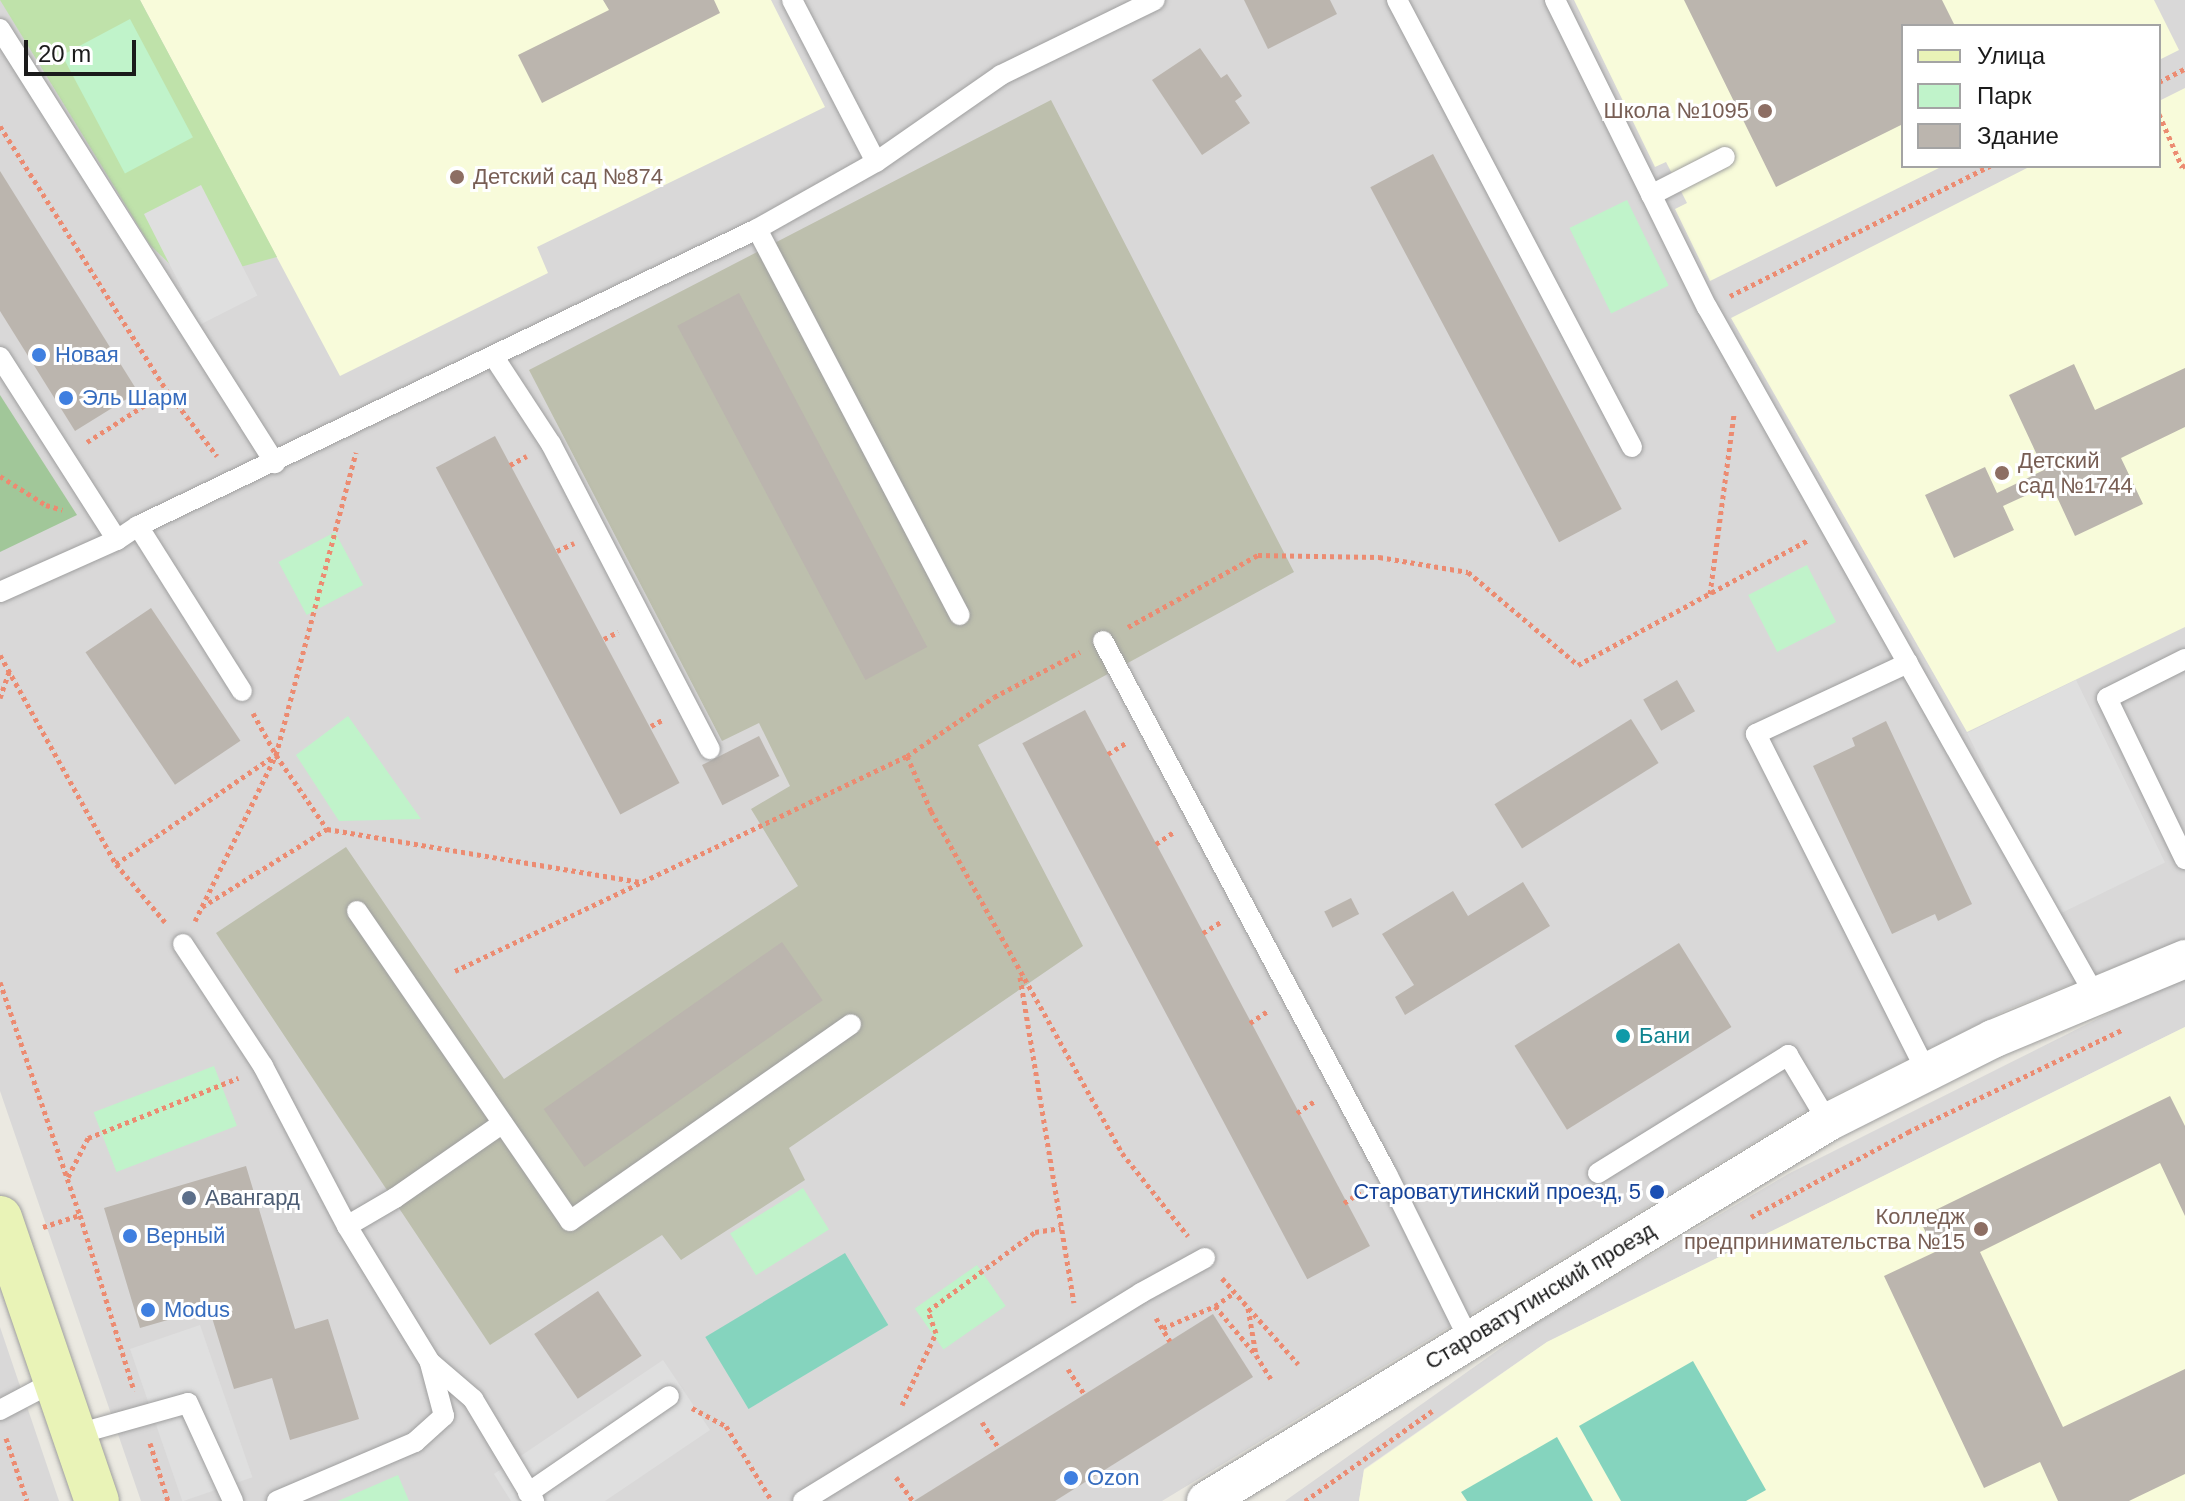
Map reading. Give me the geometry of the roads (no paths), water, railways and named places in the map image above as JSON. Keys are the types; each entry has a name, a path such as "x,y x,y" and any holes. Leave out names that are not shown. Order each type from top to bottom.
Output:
{"main road":[{"path":"0,1218 97,1501"}],"street":[{"name":"Староватутинский проезд","path":"1229,1495 1469,1339 1828,1122 1926,1071 2185,959"}],"lane":[{"path":"792,0 876,162"},
{"path":"0,592 117,540 138,526 275,463 757,229 876,162 1001,75 1155,0"},
{"path":"1397,0 1632,447"},
{"path":"1555,0 1707,307 2096,997"},
{"path":"0,29 275,463"},
{"path":"1651,195 1725,157"},
{"path":"757,229 960,615"},
{"path":"0,357 117,540"},
{"path":"494,357 551,444 710,749"},
{"path":"138,526 242,691"},
{"path":"1103,641 1380,1161 1469,1339"},
{"path":"2185,659 2107,698 2185,859"},
{"path":"1908,663 1756,734 1926,1071"},
{"path":"357,911 570,1221 851,1024"},
{"path":"183,944 263,1066 347,1226 430,1362 444,1416 415,1442 277,1501"},
{"path":"1598,1173 1788,1055 1828,1122"},
{"path":"347,1226 395,1198 503,1123"},
{"path":"803,1501 1079,1331 1205,1258"},
{"path":"430,1362 473,1399 531,1497 669,1396"},
{"path":"0,1410 55,1381"},
{"path":"74,1435 188,1403 233,1501"}],"place":[{"name":"Школа №1095","path":"1765,111"},
{"name":"Детский сад №874","path":"457,177"},
{"name":"Новая","path":"39,355"},
{"name":"Эль Шарм","path":"66,398"},
{"name":"Детский сад №1744","path":"2002,473"},
{"name":"Бани","path":"1623,1036"},
{"name":"Староватутинский проезд, 5","path":"1657,1192"},
{"name":"Авангард","path":"189,1198"},
{"name":"Колледж предпринимательства №15","path":"1981,1229"},
{"name":"Верный","path":"130,1236"},
{"name":"Modus","path":"148,1310"},
{"name":"Ozon","path":"1071,1478"}]}
